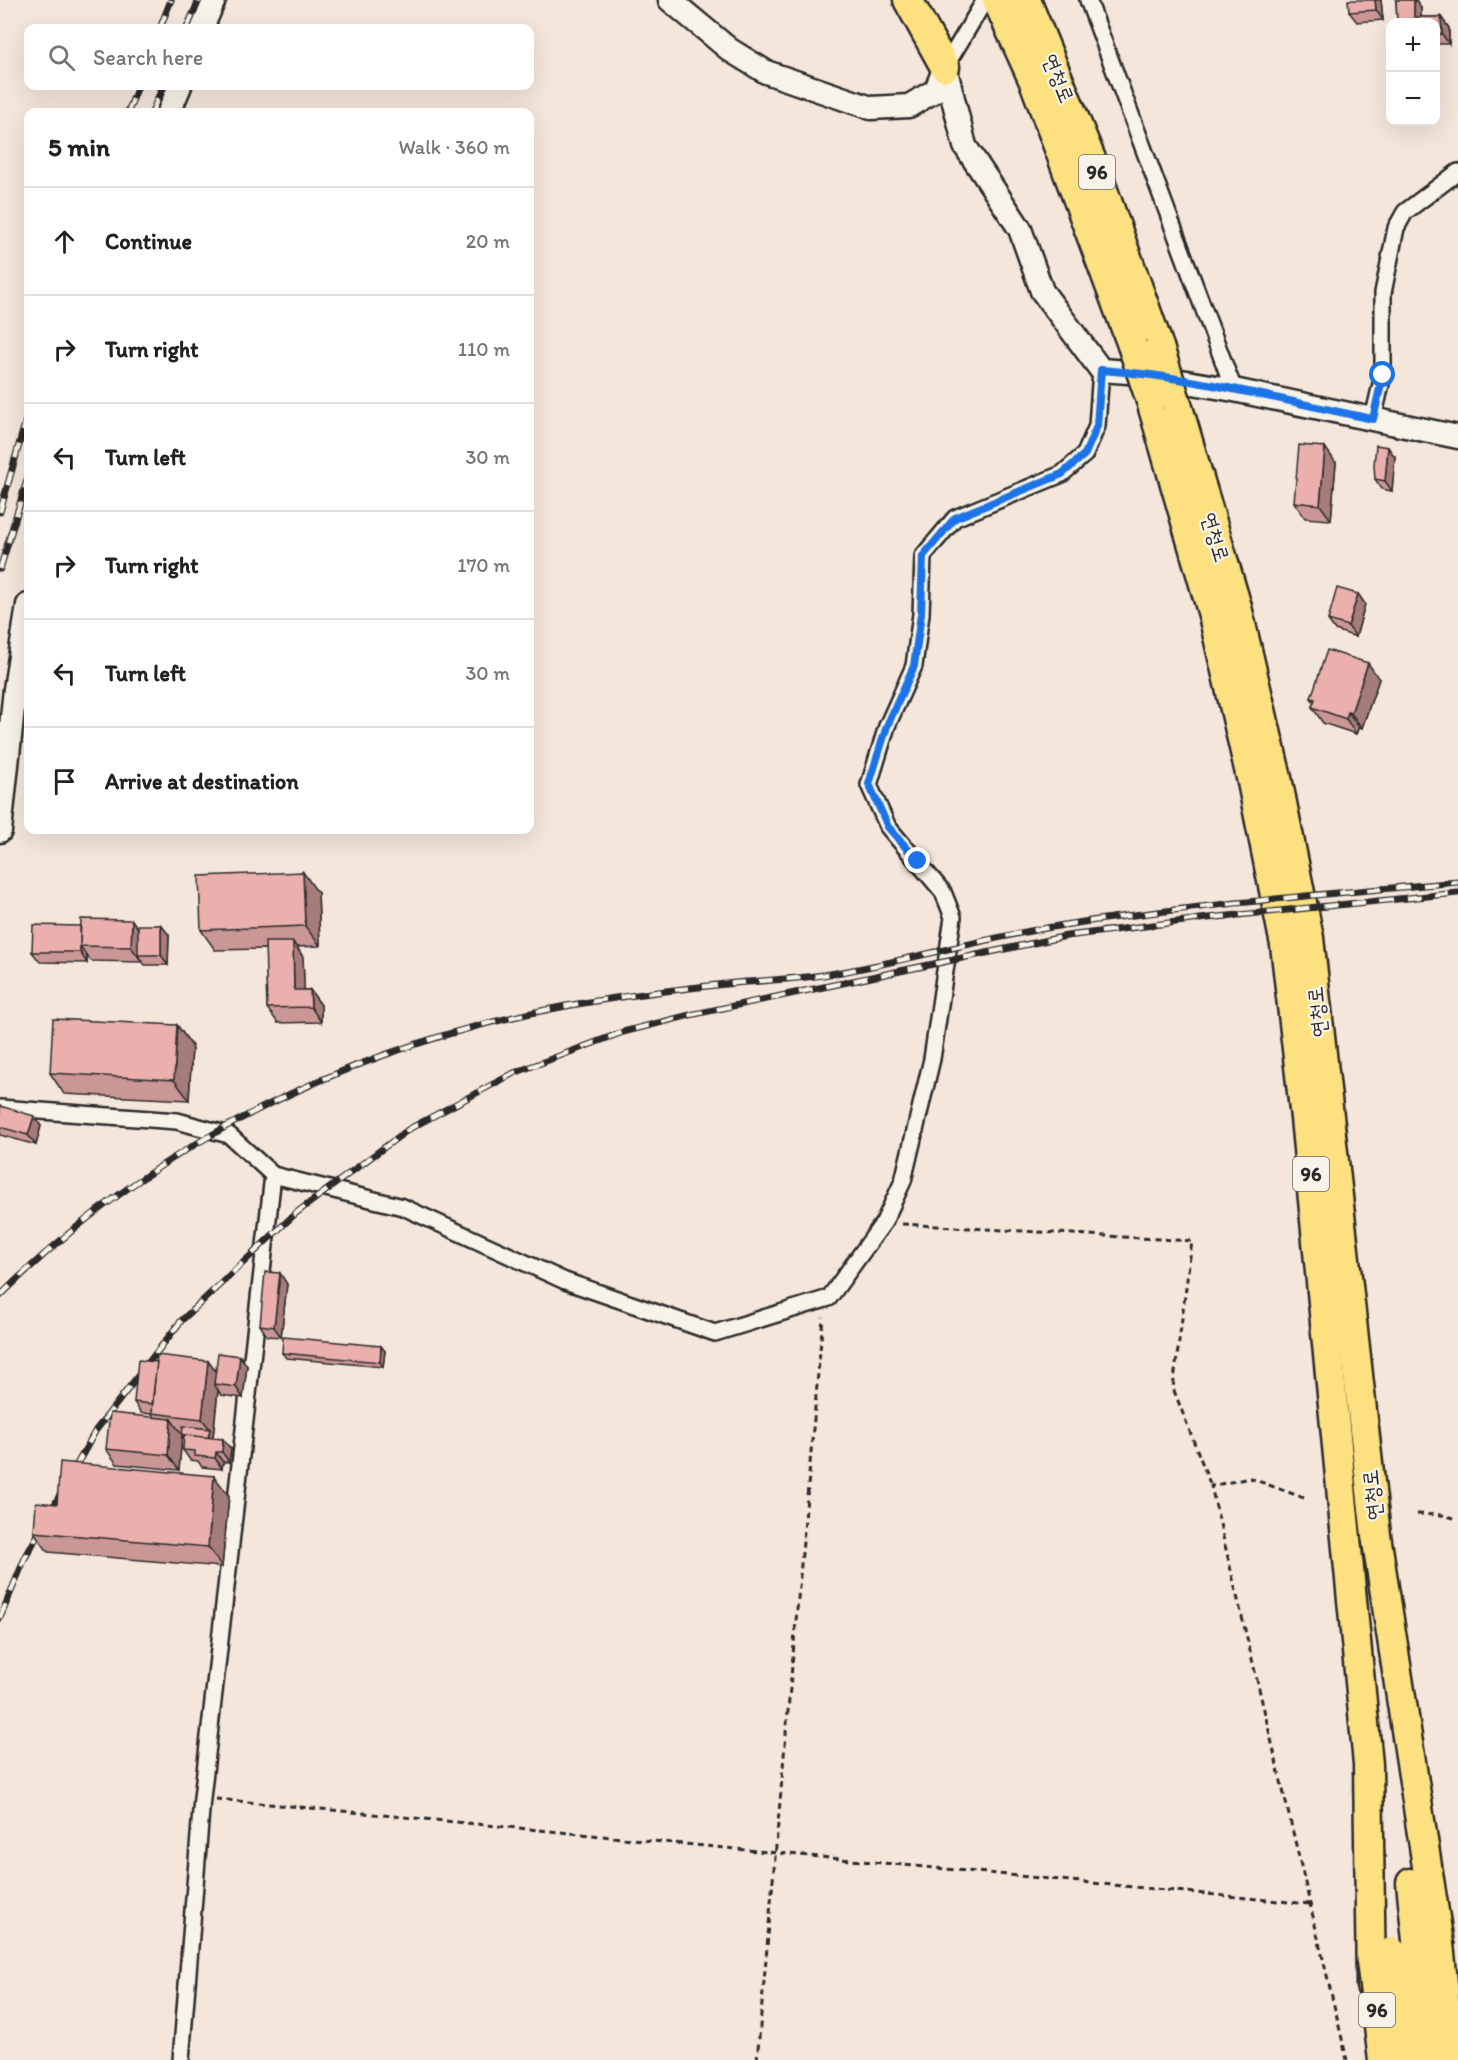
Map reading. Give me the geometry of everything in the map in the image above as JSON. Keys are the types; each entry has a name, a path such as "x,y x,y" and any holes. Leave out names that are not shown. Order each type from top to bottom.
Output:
{"highway":[{"path":"908,0 945,67"},
{"name":"연청로","path":"1003,3 1146,346 1237,607 1277,778 1309,938 1377,1536 1405,1952 1383,2060"},
{"name":"연청로","path":"1164,403 1252,782 1285,945 1306,1129 1368,1764 1405,1952 1442,1977 1451,2060"},
{"path":"1370,2060 1405,1952"},
{"path":"1404,2060 1405,1952"},
{"path":"1405,1952 1431,2060"},
{"path":"1442,1977 1458,2050"}],"street":[{"path":"204,24 214,0"},
{"path":"670,0 730,50 766,72 871,108 909,106 936,90 945,67 1003,3"},
{"path":"1088,0 1234,390"},
{"path":"0,1108 177,1121 229,1134 273,1175 403,1207 564,1281 714,1333 828,1298 884,1222 903,1181 932,1059 952,917 943,892 888,827 869,784 887,726 914,666 921,614 923,556 955,518 1062,474 1085,454 1097,426 1101,370 1042,291 1020,229 965,146 945,67"},
{"path":"171,108 178,90"},
{"path":"1373,419 1383,375 1383,293 1396,228 1405,212 1458,172"},
{"path":"1101,370 1128,372 1234,390 1458,437"},
{"path":"0,831 15,689 24,631"},
{"path":"181,2060 202,1798 273,1175"}],"path":[{"path":"884,1222 1192,1241 1173,1388 1211,1486 1347,2060"},
{"path":"757,2060 822,1318 828,1298"},
{"path":"1211,1486 1250,1478 1304,1497"},
{"path":"1417,1514 1442,1515 1458,1519"},
{"path":"202,1798 1310,1904"}],"building":[{"path":"1348,0 1375,0 1376,10 1349,12"},
{"path":"1396,0 1414,0 1414,17 1441,17 1442,34 1440,34 1440,18 1397,18"},
{"path":"1299,445 1325,447 1320,505 1294,502"},
{"path":"1376,445 1388,447 1385,481 1375,479"},
{"path":"1337,588 1358,594 1348,626 1328,620"},
{"path":"1327,650 1368,663 1351,713 1348,712 1346,719 1312,707 1315,699 1311,698"},
{"path":"303,872 305,926 201,930 199,876"},
{"path":"81,919 132,920 131,947 80,946"},
{"path":"33,925 80,926 80,952 32,952"},
{"path":"138,925 161,925 161,955 138,955"},
{"path":"265,942 293,942 294,990 310,990 311,1007 267,1008"},
{"path":"53,1019 177,1025 174,1080 50,1073"},
{"path":"0,1106 34,1116 28,1135 0,1127"},
{"path":"265,1272 280,1273 274,1327 260,1325"},
{"path":"283,1337 381,1346 380,1362 282,1353"},
{"path":"218,1353 240,1356 236,1387 214,1384"},
{"path":"157,1355 208,1361 202,1419 152,1413"},
{"path":"138,1360 157,1362 152,1404 134,1402"},
{"path":"110,1413 171,1419 168,1455 106,1449"},
{"path":"183,1426 210,1429 208,1438 184,1435 184,1437 182,1436"},
{"path":"184,1435 223,1439 222,1452 216,1452 215,1458 195,1456 195,1451 183,1450"},
{"path":"60,1462 214,1476 208,1547 34,1532 36,1502 57,1504"}],"railway":[{"path":"162,24 171,0"},
{"path":"189,24 199,0"},
{"path":"130,108 136,90"},
{"path":"154,108 161,90"},
{"path":"0,512 24,427"},
{"path":"0,569 24,490"},
{"path":"0,1296 60,1241 123,1192 190,1147 261,1108 334,1075 410,1046 487,1023 566,1006 629,996 836,973 1064,925 1211,906 1458,882"},
{"path":"0,1618 25,1558 96,1430 181,1321 296,1213 409,1129 514,1073 623,1032 690,1015 1067,936 1208,918 1458,893"}],"route":[{"path":"918,861 888,827 869,784 887,726 914,666 921,614 923,556 955,518 1062,474 1085,454 1097,426 1101,370 1128,372 1234,390 1373,419 1383,375"}]}
